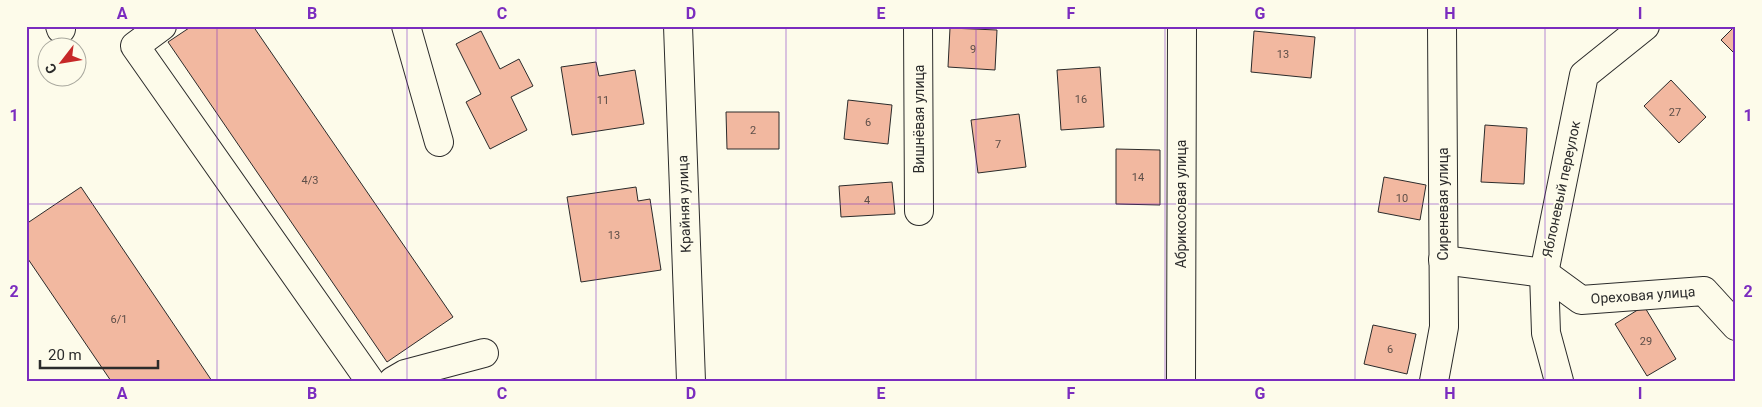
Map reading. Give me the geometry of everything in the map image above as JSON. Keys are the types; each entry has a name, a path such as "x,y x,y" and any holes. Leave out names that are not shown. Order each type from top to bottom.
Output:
{"street":[{"path":"162,26 135,46 370,381"},
{"path":"406,26 439,142"},
{"name":"Крайняя улица","path":"678,26 691,381"},
{"name":"Вишнёвая улица","path":"918,26 919,211"},
{"name":"Абрикосовая улица","path":"1181,381 1182,26"},
{"name":"Сиреневая улица","path":"1434,381 1444,327 1442,26"},
{"name":"Яблоневый переулок","path":"1558,381 1546,333 1544,273 1584,75 1645,26"},
{"path":"1443,260 1544,273"},
{"name":"Ореховая улица","path":"1544,273 1581,300 1704,291 1736,326"},
{"path":"393,381 405,374 484,353"}],"building":[{"path":"192,26 253,26 453,317 387,362 168,42"},
{"path":"1736,26 1736,55 1721,40"},
{"path":"950,28 997,30 995,70 948,67"},
{"path":"481,31 500,69 519,59 533,86 511,97 527,130 490,149 466,102 481,94 456,44"},
{"path":"1254,31 1315,37 1311,78 1251,72"},
{"path":"596,62 599,76 635,70 644,124 572,135 561,67"},
{"path":"1100,67 1104,127 1061,130 1057,70"},
{"path":"1671,80 1706,117 1679,143 1644,106"},
{"path":"848,100 892,105 888,144 844,139"},
{"path":"726,112 779,112 779,149 727,149"},
{"path":"1019,114 1026,167 978,173 971,120"},
{"path":"1485,125 1527,128 1524,184 1481,182"},
{"path":"1116,149 1160,150 1160,205 1116,204"},
{"path":"1384,177 1426,185 1420,220 1378,212"},
{"path":"892,182 895,214 841,217 839,186"},
{"path":"81,187 212,381 111,381 26,256 26,224"},
{"path":"636,187 638,201 650,199 661,270 581,282 567,197"},
{"path":"1644,306 1676,359 1647,376 1615,324"},
{"path":"1373,325 1416,334 1407,374 1364,364"}]}
